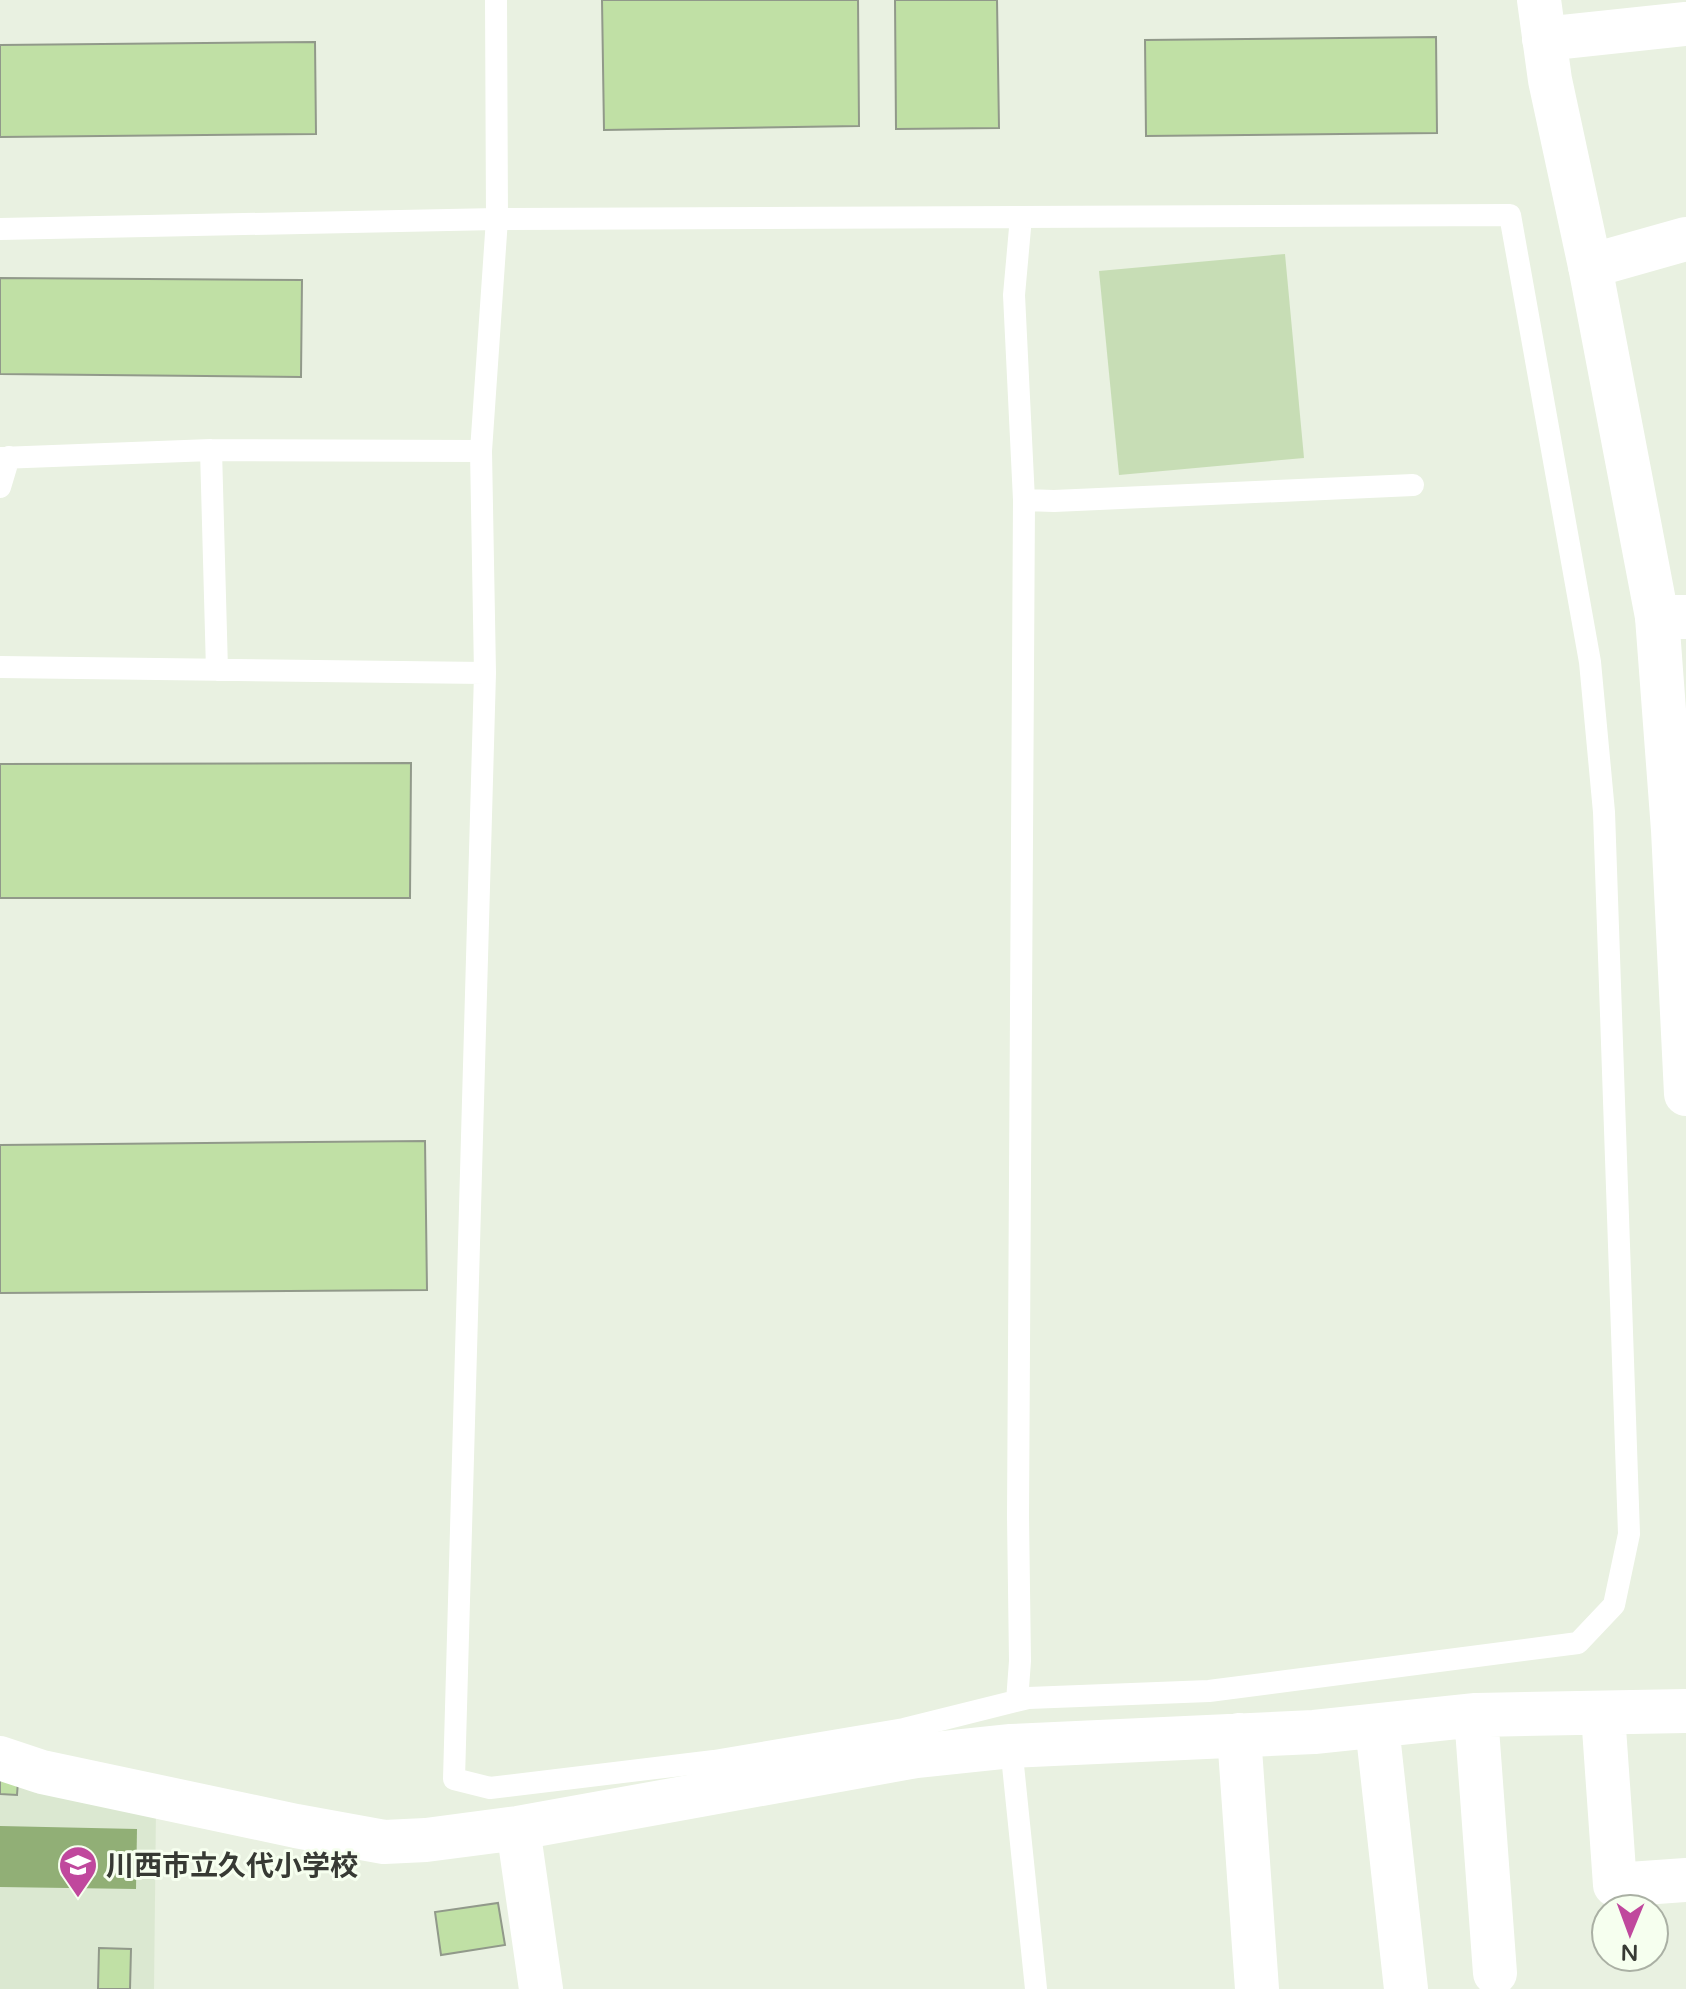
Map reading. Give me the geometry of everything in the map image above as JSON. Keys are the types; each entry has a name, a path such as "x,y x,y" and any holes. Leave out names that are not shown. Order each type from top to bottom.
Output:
{"street":[{"path":"1686,24 1542,20 1550,80 1590,266 1671,617 1686,1094"},
{"path":"1590,266 1686,239"},
{"path":"0,1758 42,1772 384,1842 518,1828 916,1756 1011,1746 1377,1726 1476,1715 1686,1711"},
{"path":"1603,1714 1615,1885 1686,1880"},
{"path":"1476,1715 1495,1973"},
{"path":"1377,1726 1406,1989"},
{"path":"1239,1735 1257,1989"},
{"path":"518,1828 541,1989"}],"lane":[{"path":"0,229 497,219 1510,215 1590,662 1604,812 1629,1534 1614,1605 1578,1643 1209,1691 1028,1698 904,1729 714,1761 490,1788 454,1779 485,673 481,451 497,219 496,0"},
{"path":"1017,1701 1024,500 1014,295 1021,217"},
{"path":"0,487 4,457 211,450 481,451"},
{"path":"211,450 217,670"},
{"path":"1024,500 1413,485"},
{"path":"0,667 485,673"},
{"path":"1011,1746 1036,1989"}],"shaded area":[{"path":"1285,254 1304,458 1119,475 1099,271"},
{"name":"川西市立久代小学校","path":"0,1766 156,1808 154,1989 0,1989"},
{"path":"0,1826 137,1829 136,1889 0,1887"}],"building":[{"path":"602,0 858,0 859,126 604,130"},
{"path":"895,0 997,0 999,128 896,129"},
{"path":"1436,37 1437,133 1146,136 1145,40"},
{"path":"315,42 316,134 0,137 0,45"},
{"path":"0,278 302,280 301,377 0,374"},
{"path":"411,763 410,898 0,898 0,764"},
{"path":"425,1141 427,1290 0,1293 0,1145"},
{"path":"0,1780 18,1781 17,1795 0,1794"},
{"path":"498,1903 505,1945 441,1955 435,1912"},
{"path":"99,1948 131,1949 130,1989 98,1989"}],"place":[{"name":"川西市立久代小学校","path":"78,1899"}]}
